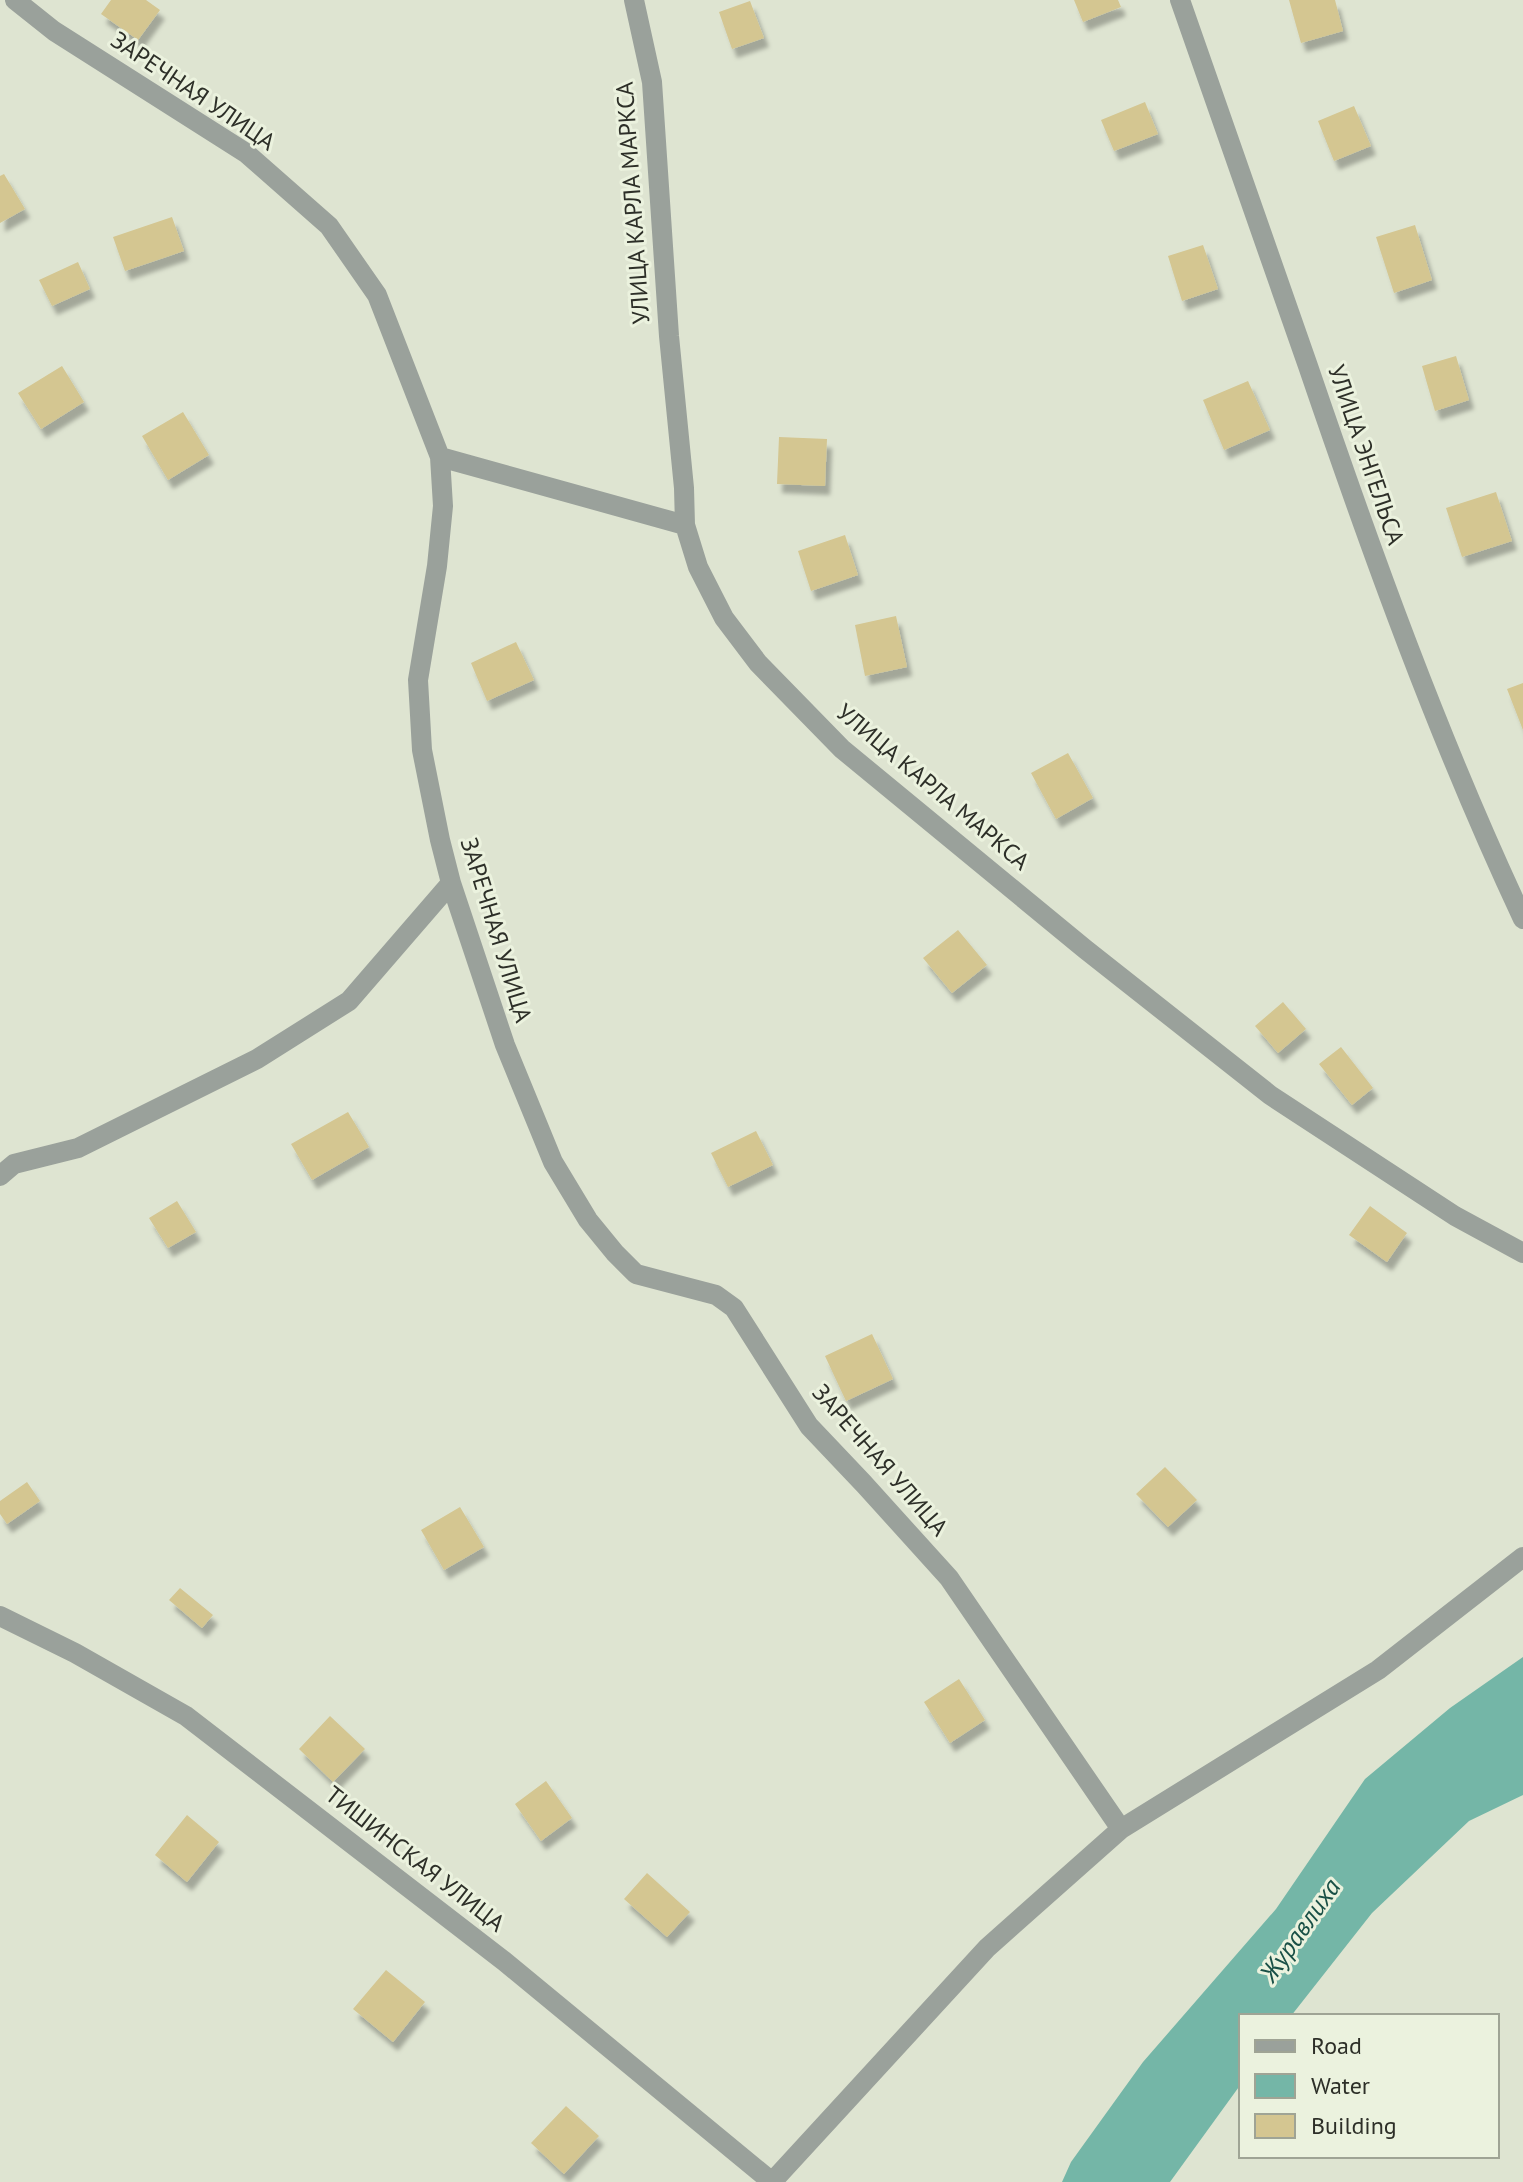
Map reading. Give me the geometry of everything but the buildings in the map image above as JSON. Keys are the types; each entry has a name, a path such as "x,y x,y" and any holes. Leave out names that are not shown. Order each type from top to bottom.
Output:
{"street":[{"name":"ЗАРЕЧНАЯ УЛИЦА","path":"15,0 54,31 246,153 329,226 377,295 440,457 443,506 437,566 418,680 422,750 440,840 451,883 505,1045 553,1162 588,1220 636,1274 716,1295 734,1308 809,1426 949,1578 1121,1829"},
{"name":"УЛИЦА КАРЛА МАРКСА","path":"634,0 652,82 685,525 698,567 724,618 758,663 842,749 1085,949 1270,1095 1455,1216 1523,1253"},
{"name":"УЛИЦА ЭНГЕЛЬСА","path":"1180,0 1407,648 1480,828 1523,919"},
{"path":"440,457 685,525"},
{"path":"5,1163 78,1148 257,1059 349,1001 451,883"},
{"path":"772,2182 987,1948 1121,1829 1378,1670 1523,1557"},
{"name":"ТИШИНСКАЯ УЛИЦА","path":"0,1616 75,1653 186,1716 504,1961 772,2182"}],"water":[{"name":"Журавлиха","path":"1523,1657 1523,1795 1469,1821 1372,1913 1293,2014 1239,2014 1239,2087 1170,2182 1062,2182 1071,2162 1143,2062 1276,1909 1365,1779 1450,1708"}]}
